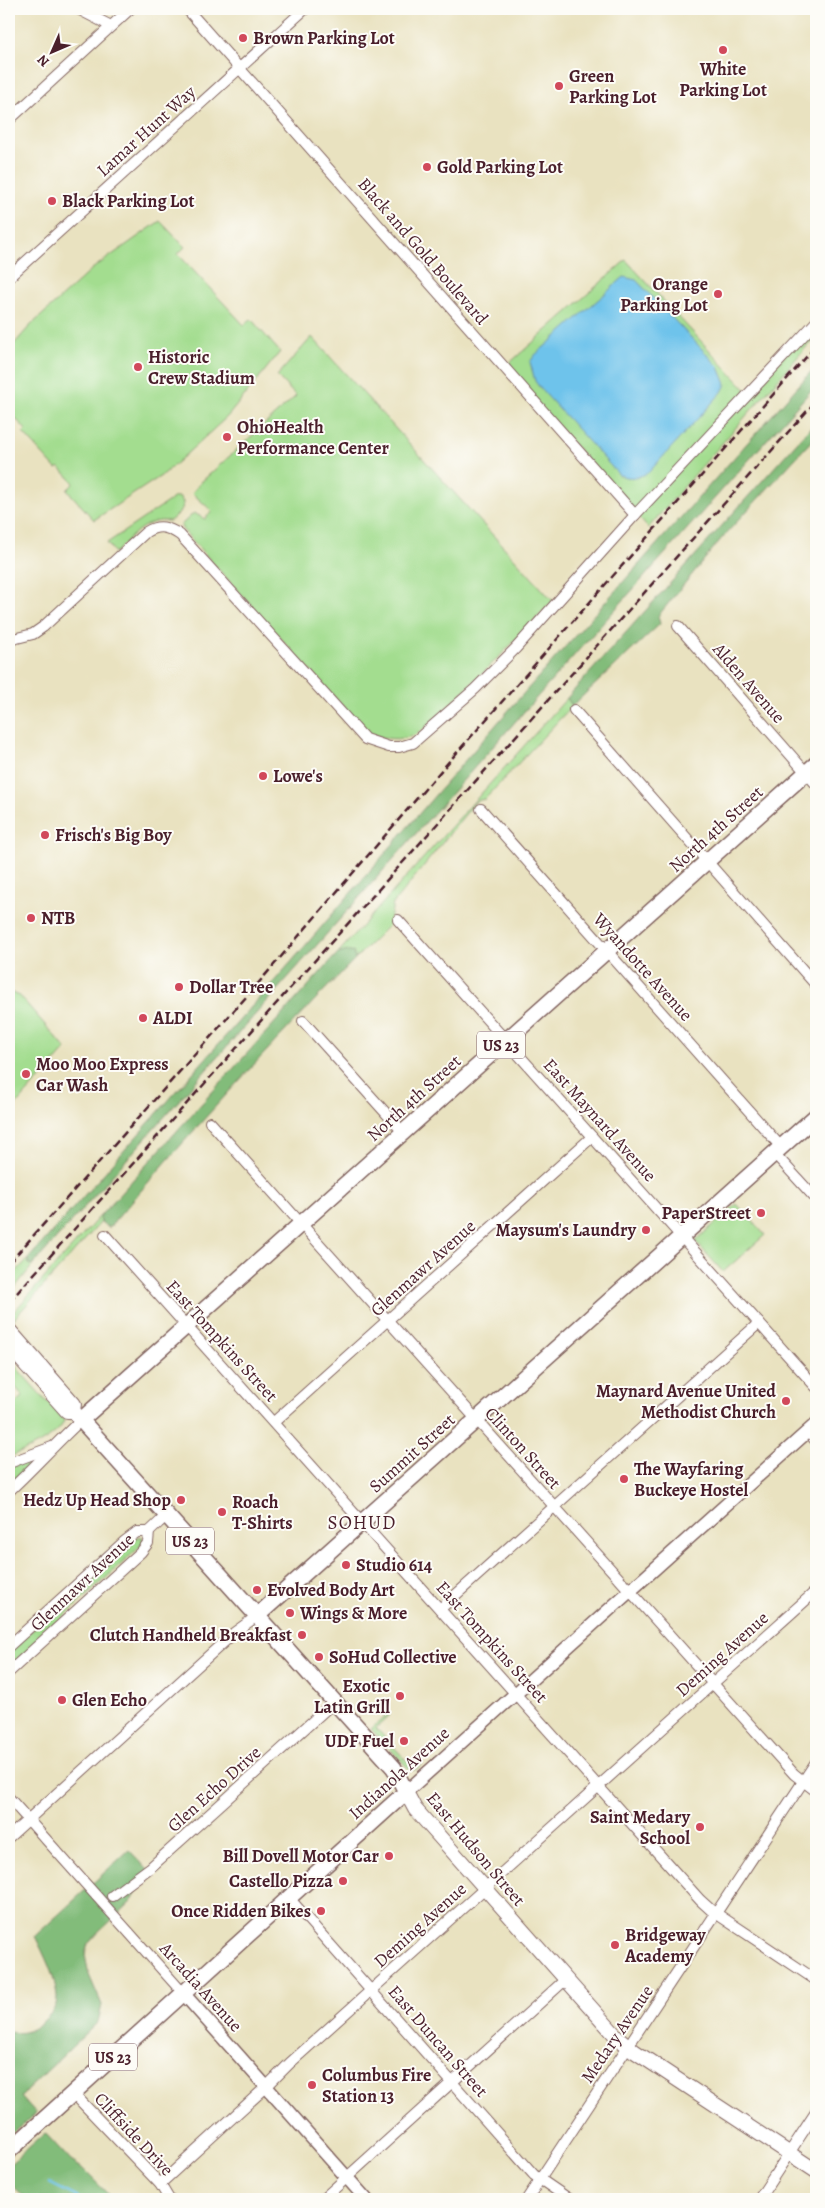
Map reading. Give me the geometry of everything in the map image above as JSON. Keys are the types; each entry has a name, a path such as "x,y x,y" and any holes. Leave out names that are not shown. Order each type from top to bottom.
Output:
{"main road":[{"name":"North 4th Street","path":"77,1416 187,1326 707,862 813,774"},
{"name":"Summit Street","path":"257,1616 816,1116"},
{"name":"East Hudson Street","path":"9,1330 74,1404 77,1416"},
{"name":"East Hudson Street","path":"9,1346 67,1411 77,1416 394,1768 415,1809 608,2028 628,2047 816,2171"},
{"name":"Indianola Avenue","path":"9,2151 406,1792"}],"street":[{"path":"78,9 111,26"},
{"path":"9,120 130,9"},
{"name":"Black and Gold Boulevard","path":"187,9 636,515"},
{"name":"Lamar Hunt Way","path":"9,277 305,9"},
{"path":"9,640 33,634 43,627 146,532 153,528 169,528 180,535 365,739 378,745 399,747 413,743 475,689 516,648 636,515 816,322"},
{"name":"Alden Avenue","path":"678,626 813,774"},
{"path":"574,710 816,985"},
{"name":"Wyandotte Avenue","path":"481,809 607,951 778,1150 816,1200"},
{"name":"East Maynard Avenue","path":"398,920 816,1387"},
{"path":"303,1021 403,1132"},
{"name":"Clinton Street","path":"210,1122 794,1774 816,1790"},
{"name":"Glenmawr Avenue","path":"274,1422 592,1136"},
{"name":"East Tompkins Street","path":"106,1235 700,1900 716,1914 816,1980"},
{"path":"440,1609 759,1323"},
{"path":"9,1491 39,1464 77,1416"},
{"name":"Indianola Avenue","path":"406,1792 630,1591 814,1432"},
{"path":"9,1463 52,1447"},
{"name":"Glenmawr Avenue","path":"9,1672 141,1552 148,1543 149,1532 167,1515"},
{"name":"Glenmawr Avenue","path":"9,1646 125,1541 137,1532 149,1532"},
{"name":"Deming Avenue","path":"160,2184 371,1990 816,1592"},
{"name":"Summit Street","path":"9,1837 235,1632 257,1616"},
{"name":"Glen Echo Drive","path":"112,1896 152,1867 334,1702"},
{"name":"Medary Avenue","path":"527,2199 816,1762"},
{"name":"Arcadia Avenue","path":"9,1798 366,2199"},
{"name":"East Duncan Street","path":"289,1898 540,2180 569,2199"},
{"path":"323,2199 565,1980"},
{"name":"Cliffside Drive","path":"73,2093 160,2184 169,2199"},
{"path":"759,2199 816,2112"}],"green space":[{"name":"Historic Crew Stadium","path":"160,221 185,247 178,254 244,325 251,319 280,352 228,416 181,459 164,474 94,520 67,490 74,483 59,467 56,469 23,433 26,430 9,411 9,350 29,327 92,269"},
{"path":"626,260 749,393 816,322 816,336 648,528 505,367"},
{"path":"312,337 553,601 433,721 419,733 409,737 386,738 365,731 182,529 181,525 194,513 205,519 212,511 192,493 200,483 296,396 277,376"},
{"path":"816,366 816,385 33,1265 28,1264 28,1259 292,961 507,712"},
{"path":"816,421 816,436 722,538 658,616 660,624 572,706 567,698"},
{"path":"175,497 180,497 183,505 179,513 170,521 161,521 145,526 115,553 107,543"},
{"path":"567,698 572,706 485,799 476,801 393,904 389,925 355,959 353,952 348,951 337,954"},
{"path":"348,951 353,952 355,959 229,1091 109,1228 101,1222 100,1216 337,954"},
{"path":"10,992 20,996 66,1049 9,1113"},
{"path":"737,1204 765,1235 723,1272 695,1241"},
{"path":"100,1216 101,1222 12,1321 9,1317"},
{"path":"28,1259 28,1264 33,1265 9,1295 9,1279"},
{"path":"9,1359 64,1420 56,1432 49,1438 9,1457 9,1408 23,1396 9,1380"},
{"path":"32,1458 34,1461 9,1486 9,1468"},
{"path":"136,1537 143,1537 142,1545 9,1667 9,1651"},
{"path":"389,1713 390,1715 376,1728 407,1761 420,1759 423,1763 415,1770 409,1769 371,1729"},
{"path":"129,1850 148,1870 131,1902 88,1944 85,1955 89,1975 102,2005 98,2022 21,2096 36,2113 9,2136 9,2032 18,2033 30,2030 49,2015 57,2002 52,1974 35,1936"},
{"path":"45,2133 71,2161 82,2168 113,2199 26,2199 9,2181 9,2165"}],"water":[{"path":"624,277 636,280 719,367 726,384 722,392 649,472 642,476 634,477 619,475 540,388 535,381 530,362 535,355"}],"waterway":[{"path":"49,2183 81,2199"}],"railway":[{"path":"9,1263 255,987 431,782 816,346"},
{"path":"9,1302 816,401"}],"place":[{"name":"Brown Parking Lot","path":"243,38"},
{"name":"White Parking Lot","path":"723,50"},
{"name":"Green Parking Lot","path":"559,86"},
{"name":"Gold Parking Lot","path":"427,167"},
{"name":"Black Parking Lot","path":"52,201"},
{"name":"Orange Parking Lot","path":"718,294"},
{"name":"Historic Crew Stadium","path":"138,367"},
{"name":"OhioHealth Performance Center","path":"227,437"},
{"name":"Lowe's","path":"263,776"},
{"name":"Frisch's Big Boy","path":"45,835"},
{"name":"NTB","path":"31,918"},
{"name":"Dollar Tree","path":"179,987"},
{"name":"ALDI","path":"143,1018"},
{"name":"Moo Moo Express Car Wash","path":"26,1074"},
{"name":"PaperStreet","path":"761,1213"},
{"name":"Maysum's Laundry","path":"646,1230"},
{"name":"Maynard Avenue United Methodist Church","path":"786,1401"},
{"name":"The Wayfaring Buckeye Hostel","path":"624,1479"},
{"name":"Hedz Up Head Shop","path":"181,1500"},
{"name":"Roach T-Shirts","path":"222,1512"},
{"name":"Studio 614","path":"346,1565"},
{"name":"Evolved Body Art","path":"257,1590"},
{"name":"Wings & More","path":"290,1613"},
{"name":"Clutch Handheld Breakfast","path":"302,1635"},
{"name":"SoHud Collective","path":"319,1657"},
{"name":"Exotic Latin Grill","path":"400,1696"},
{"name":"Glen Echo","path":"62,1700"},
{"name":"UDF Fuel","path":"404,1741"},
{"name":"Saint Medary School","path":"700,1827"},
{"name":"Bill Dovell Motor Car","path":"389,1856"},
{"name":"Castello Pizza","path":"343,1881"},
{"name":"Once Ridden Bikes","path":"321,1911"},
{"name":"Bridgeway Academy","path":"615,1945"},
{"name":"Columbus Fire Station 13","path":"312,2085"}],"district":[{"name":"SOHUD","path":"362,1522"}]}
